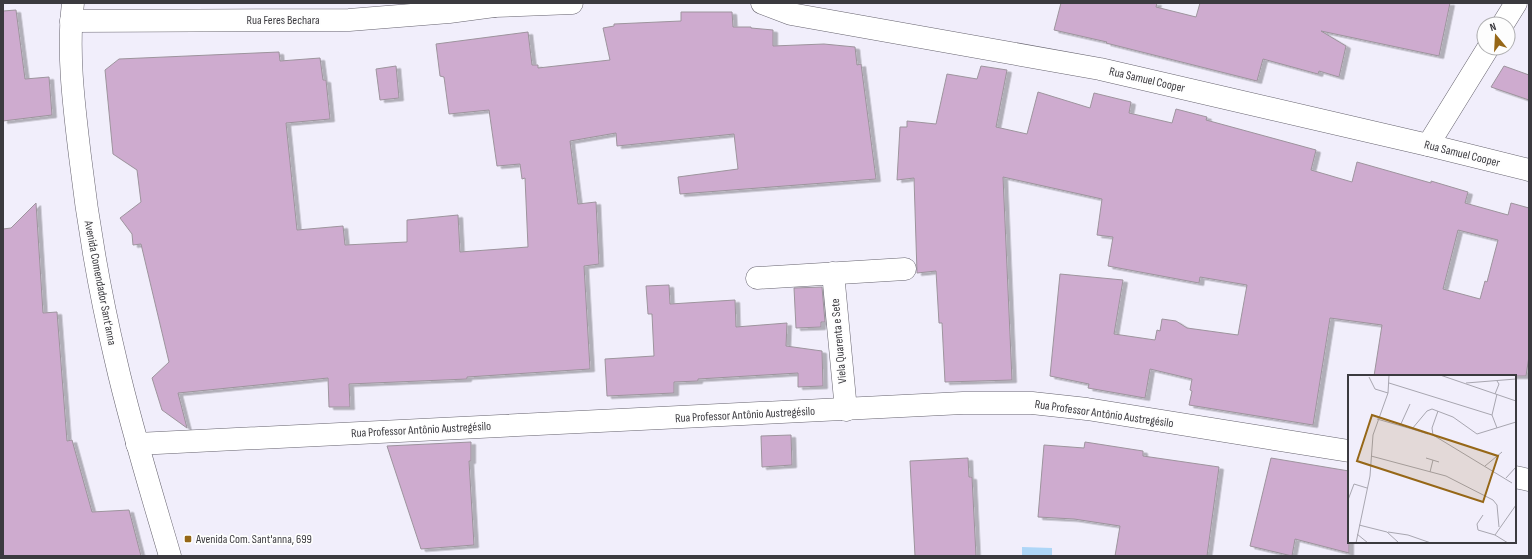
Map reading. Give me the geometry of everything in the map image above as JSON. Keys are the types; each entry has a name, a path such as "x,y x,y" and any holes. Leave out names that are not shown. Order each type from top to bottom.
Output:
{"street":[{"name":"Rua Feres Bechara","path":"72,12 449,12 495,4 572,3"},
{"name":"Rua Samuel Cooper","path":"762,3 791,14 1100,69 1529,170"},
{"path":"1508,16 1516,3"},
{"name":"Avenida Comendador Sant'anna","path":"72,12 72,65 77,134 87,215 116,362 137,444 170,556"},
{"path":"1428,145 1483,56"},
{"path":"757,278 905,269"},
{"name":"Viela Quarenta e Sete","path":"833,273 846,410"},
{"name":"Rua Professor Antônio Austregésilo","path":"137,444 963,404 1032,403 1087,409 1348,451"},
{"path":"1516,477 1529,480"}],"water":[{"path":"1022,547 1052,548 1052,556 1022,556"}],"building":[{"path":"1061,3 1157,3 1156,7 1196,17 1200,3 1450,3 1439,56 1321,31 1346,46 1339,77 1319,71 1318,74 1263,59 1257,81 1106,43 1107,42 1054,30"},
{"path":"16,10 25,79 49,77 52,115 3,121 3,11"},
{"path":"681,12 732,12 733,27 751,27 773,30 773,46 824,44 855,47 857,65 861,64 876,179 680,194 678,177 738,169 734,134 617,146 616,133 570,141 578,204 596,202 599,264 584,266 590,369 467,377 467,379 349,384 350,407 329,407 328,378 178,393 187,428 162,410 152,378 169,362 141,244 133,245 132,234 120,218 141,202 137,170 113,154 105,70 119,59 279,52 280,61 320,58 323,80 326,80 330,119 286,123 297,230 343,226 345,245 407,242 407,220 458,215 460,252 528,247 525,178 522,179 520,164 497,166 489,110 449,114 444,77 440,76 436,44 528,32 532,65 538,65 538,68 610,60 603,28 614,26 614,24 681,21"},
{"path":"396,66 399,98 380,100 376,69"},
{"path":"981,66 1007,70 996,127 1027,134 1038,92 1090,108 1094,93 1131,102 1129,113 1172,123 1176,109 1207,117 1206,120 1316,150 1311,170 1352,182 1357,162 1468,192 1465,203 1508,215 1511,203 1529,208 1529,356 1526,376 1374,375 1382,325 1330,318 1313,425 1189,405 1192,391 1190,390 1192,379 1150,369 1145,398 1088,388 1089,384 1050,376 1060,274 1123,280 1114,334 1155,340 1157,330 1160,331 1162,319 1176,321 1187,328 1238,335 1247,285 1200,277 1199,283 1108,266 1113,237 1097,235 1102,199 1003,177 1012,380 945,382 942,323 939,323 936,271 917,273 914,178 897,180 900,127 907,127 907,121 936,124 947,74 977,79","holes":["1458,230 1498,240 1487,282 1485,281 1480,299 1443,289"]},
{"path":"1504,66 1529,75 1529,100 1491,87"},
{"path":"36,203 43,313 57,312 67,441 72,440 92,512 129,510 141,556 3,556 3,229 11,228"},
{"path":"669,285 670,304 735,300 736,327 787,323 786,346 822,351 823,386 798,387 798,373 698,379 698,381 674,382 674,393 607,396 605,359 654,356 652,314 648,314 646,286"},
{"path":"822,287 825,322 821,322 821,327 796,328 794,288"},
{"path":"791,435 792,465 762,467 761,436"},
{"path":"471,442 471,461 469,461 474,545 421,549 387,446"},
{"path":"1085,442 1143,451 1143,456 1219,467 1207,556 1115,556 1120,526 1074,519 1038,517 1044,445 1084,448"},
{"path":"968,458 969,477 972,477 976,556 915,556 910,461"},
{"path":"1271,458 1348,471 1349,553 1295,539 1292,556 1250,546"}],"place":[{"name":"Avenida Com. Sant'anna, 699","path":"188,539"}]}
